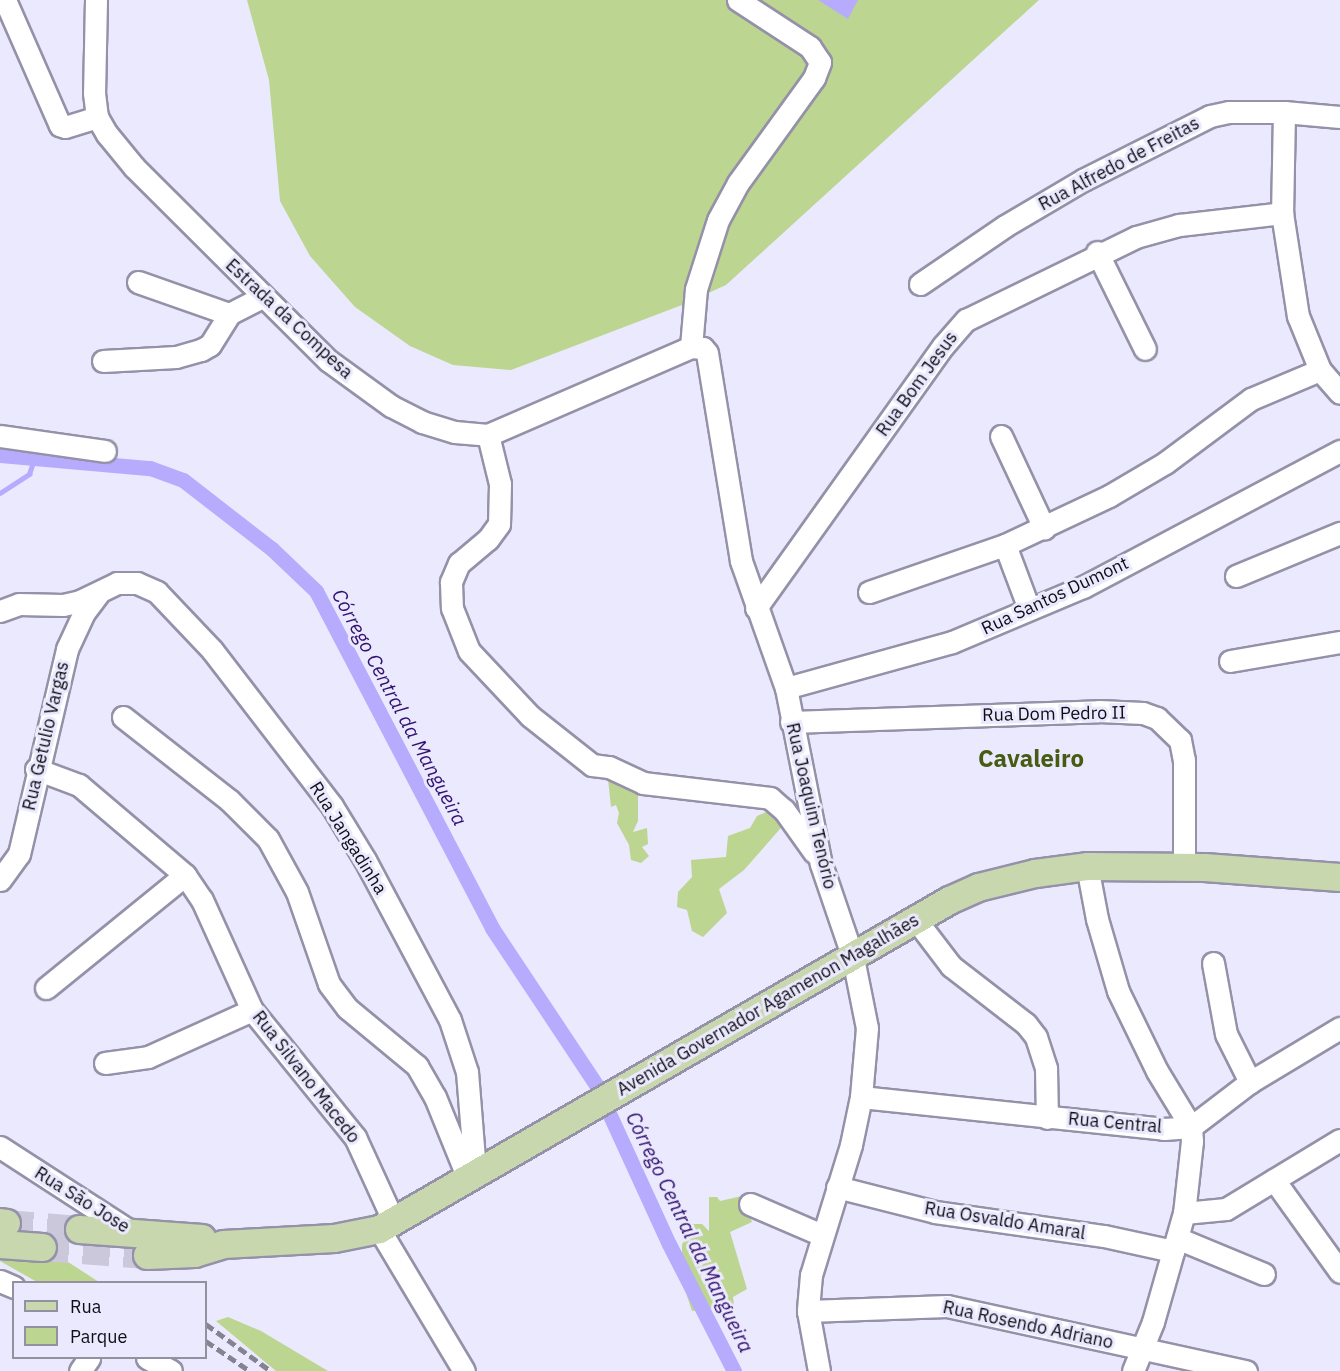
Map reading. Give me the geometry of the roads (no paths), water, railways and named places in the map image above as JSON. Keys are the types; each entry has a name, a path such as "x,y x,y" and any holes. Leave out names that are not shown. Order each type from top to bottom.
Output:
{"main road":[{"name":"Avenida Governador Agamenon Magalhães","path":"79,1229 148,1248 196,1238 224,1244 334,1238 386,1225 471,1174 916,920 978,887 1035,873 1087,866 1184,867 1340,877"},
{"path":"2,1230 42,1247"}],"street":[{"path":"5,0 60,125 65,127 97,117 92,71 96,0"},
{"path":"738,0 810,46 820,62 814,78 738,183 718,220 696,289 697,348 488,435 500,484 499,524 488,539 459,563 451,582 452,608 469,651 530,716 592,765 609,767 643,783 740,792 770,798 784,810 821,864"},
{"name":"Rua Alfredo de Freitas","path":"920,284 1015,220 1192,123 1229,112 1284,112 1340,117"},
{"path":"1284,112 1282,213 1298,316 1320,370 1340,393"},
{"name":"Estrada da Compesa","path":"97,117 134,167 329,361 392,406 444,429 488,435"},
{"name":"Rua Bom Jesus","path":"756,608 954,330 979,311 1097,252 1179,225 1282,213"},
{"path":"1097,252 1145,349"},
{"path":"138,282 229,314"},
{"path":"103,361 176,357 201,350 210,345 229,314 263,297"},
{"name":"Rua Joaquim Tenório","path":"697,348 712,373 735,535 756,608 786,688 821,864 852,958 867,1028 861,1097 822,1235 808,1311 819,1371"},
{"path":"869,592 1044,528 1137,481 1251,399 1320,370"},
{"path":"0,436 105,451"},
{"path":"1001,436 1044,528"},
{"name":"Rua Santos Dumont","path":"786,688 952,642 1083,587 1340,451"},
{"path":"1236,576 1340,533"},
{"path":"1005,544 1029,609"},
{"name":"Rua Jangadinha","path":"5,609 63,605 104,590 137,583 157,592 184,618 337,815 419,961 461,1047 467,1072 471,1174"},
{"name":"Rua Getulio Vargas","path":"0,880 19,854 36,769 68,650 82,614 104,590"},
{"path":"1230,661 1340,642"},
{"name":"Rua Dom Pedro II","path":"791,722 1099,711 1143,713 1157,718 1180,740 1184,760 1184,867"},
{"path":"123,717 229,800 268,839 297,892 329,984 347,1008 417,1066 435,1097 471,1174"},
{"name":"Rua Silvano Macedo","path":"36,769 79,785 185,875 202,900 252,1010 355,1137 386,1225 464,1371"},
{"path":"1087,866 1099,929 1118,991 1157,1071 1191,1127 1192,1162 1184,1213 1142,1349 1132,1371"},
{"path":"46,988 185,875"},
{"path":"916,920 951,966 1026,1024 1036,1037 1046,1068 1047,1118"},
{"path":"1213,963 1226,1034 1250,1082"},
{"path":"105,1063 148,1057 252,1010"},
{"path":"1191,1127 1250,1082 1340,1028"},
{"name":"Rua Central","path":"861,1097 1164,1129 1191,1127"},
{"path":"1184,1213 1227,1209 1340,1140"},
{"name":"Rua São Jose","path":"0,1147 148,1248"},
{"path":"1274,1180 1340,1272"},
{"name":"Rua Osvaldo Amaral","path":"837,1187 968,1219 1175,1245 1264,1274"},
{"path":"750,1204 822,1235"},
{"name":"Rua Rosendo Adriano","path":"808,1311 947,1306 1246,1371"},
{"path":"149,1359 171,1371"}],"waterway":[{"name":"Córrego Central da Mangueira","path":"0,455 150,468 183,480 272,549 316,591 492,928 597,1086"},
{"path":"0,493 29,474 35,457"},
{"name":"Córrego Central da Mangueira","path":"608,1111 669,1244 734,1371"}],"tunnel":[{"path":"6,1223 79,1229"},
{"path":"42,1247 147,1255"}],"railway":[{"path":"207,1325 271,1371"},
{"path":"207,1342 250,1371"}],"district":[{"name":"Cavaleiro","path":"1031,759"}]}
